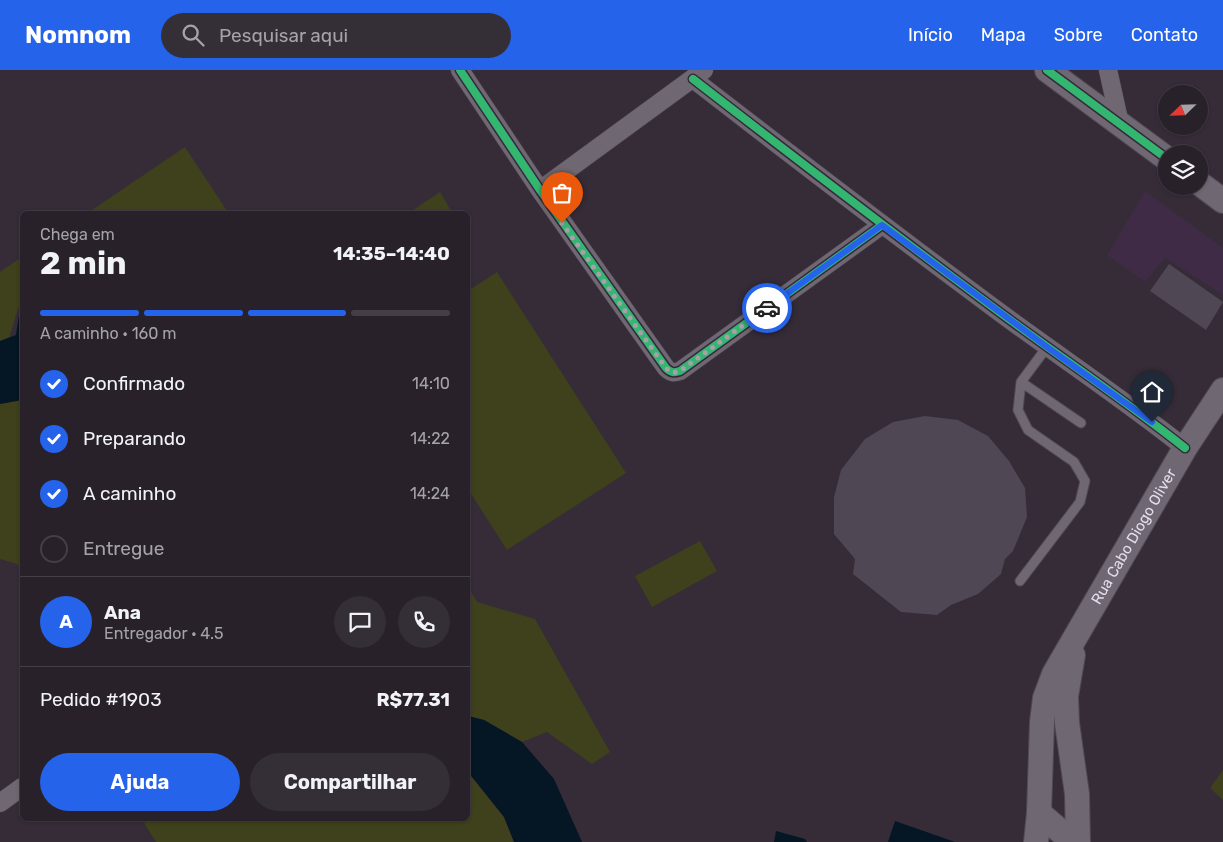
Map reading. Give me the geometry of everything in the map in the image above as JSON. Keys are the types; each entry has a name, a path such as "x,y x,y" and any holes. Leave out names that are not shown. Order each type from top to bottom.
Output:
{"main road":[{"path":"1047,70 1158,152"},
{"path":"1208,190 1223,201"},
{"name":"Rua Cabo Diogo Oliver","path":"1036,842 1039,814 1042,722 1045,698 1054,674 1185,448 1223,390"},
{"name":"Rua Cabo Diogo Oliver","path":"1078,632 1069,670 1066,696 1067,723 1077,794 1078,842"},
{"path":"1039,814 1073,842"}],"street":[{"path":"460,70 540,190 666,368 674,373 680,371 882,225"},
{"path":"1108,70 1120,124"},
{"path":"540,190 698,74 882,225 1185,448"},
{"path":"0,803 20,788"}],"lane":[{"path":"1020,581 1080,502 1084,481 1074,462 1028,430 1018,410 1021,382 1047,347"},
{"path":"1021,382 1081,423"}],"shaded area":[{"path":"1145,191 1223,248 1223,295 1165,258 1145,282 1107,255"}],"green space":[{"path":"185,147 227,211 90,211"},
{"path":"440,192 451,211 412,211"},
{"path":"20,258 20,302 9,338 0,341 0,272"},
{"path":"497,272 626,473 507,550 470,492 470,290"},
{"path":"20,400 20,568 17,564 0,559 0,404"},
{"path":"700,541 717,571 652,607 635,576"},
{"path":"470,590 477,602 535,619 610,752 592,764 547,732 522,742 484,720 470,716"},
{"path":"1223,770 1223,800 1210,788"},
{"path":"470,774 504,817 514,842 156,842 144,823 148,821 470,821"}],"water":[{"path":"20,308 20,400 0,404 0,341 16,335"},
{"path":"470,716 484,720 522,742 554,779 582,842 514,842 504,817 470,774"},
{"path":"895,821 955,842 888,842"},
{"path":"776,831 805,839 807,842 774,842"}],"building":[{"path":"1169,264 1223,302 1206,330 1150,291"},
{"path":"925,416 958,420 988,436 1009,461 1025,488 1027,517 1013,551 1005,559 1001,574 978,594 951,605 937,615 901,612 853,574 855,559 834,534 834,497 841,470 865,439 893,422"}],"cycle path":[{"path":"460,70 540,190 666,368 671,372 680,371 882,225"},
{"path":"1047,70 1158,152"},
{"path":"693,79 924,256 1185,448"}],"way so far":[{"path":"562,223 670,372 680,371 767,308"}],"route":[{"path":"767,308 882,225 1152,422"}]}
